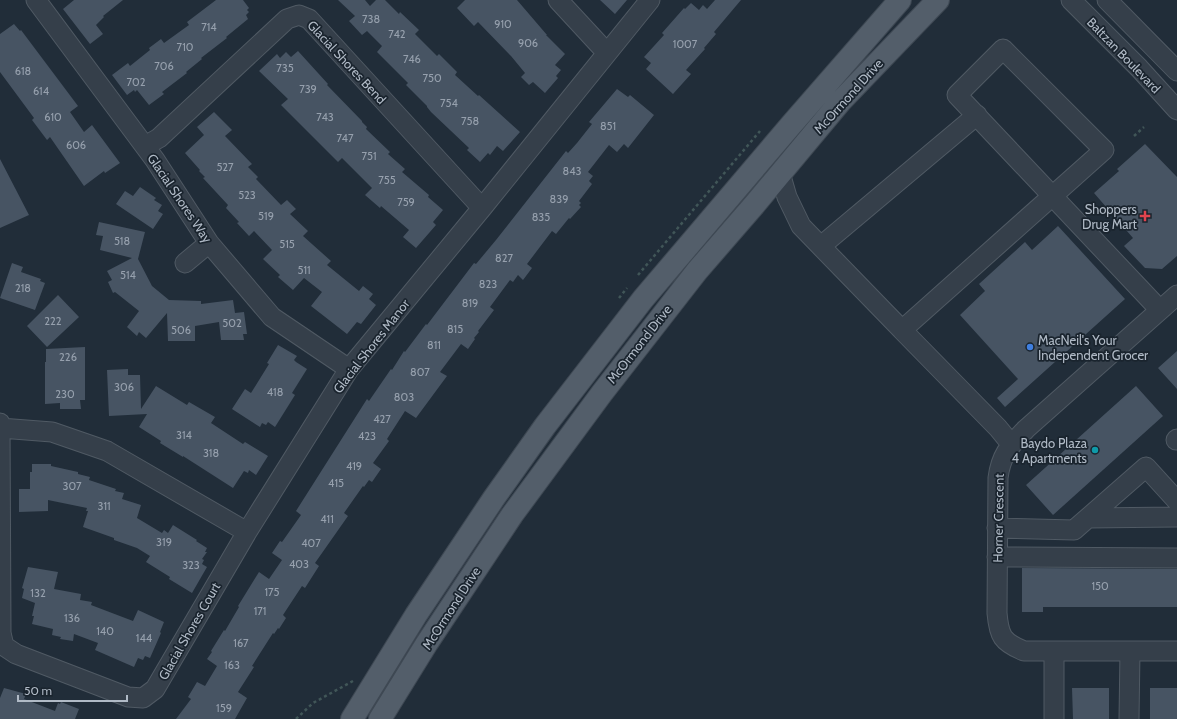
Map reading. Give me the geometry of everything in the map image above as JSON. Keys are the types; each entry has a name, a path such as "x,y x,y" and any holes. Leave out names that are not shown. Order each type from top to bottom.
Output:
{"main road":[{"name":"McOrmond Drive","path":"352,719 416,615 494,498 545,426 643,299 781,136 900,0"},
{"name":"McOrmond Drive","path":"380,719 521,502 696,270 755,204 840,102 938,0"}],"street":[{"name":"Glacial Shores Way","path":"36,0 155,160 209,243 272,317 349,369"},
{"path":"558,0 607,53"},
{"name":"Glacial Shores Manor","path":"247,532 349,369 482,208 650,0"},
{"name":"Baltzan Boulevard","path":"1071,0 1139,68 1177,110"},
{"name":"Baltzan Boulevard","path":"1108,0 1177,71"},
{"name":"Glacial Shores Bend","path":"145,146 159,138 287,19 299,15 309,19 482,208"},
{"path":"902,330 1053,196 1104,150 1003,49 957,95 1053,196 1160,310"},
{"path":"821,246 976,115"},
{"path":"780,173 787,197 801,226 998,428 1011,444"},
{"path":"185,263 209,243"},
{"name":"Horner Crescent","path":"1177,295 1011,444 1000,464 998,478 997,528 998,630 1009,645 1024,651 1177,651"},
{"name":"Glacial Shores Court","path":"0,423 1,633 4,646 16,654 128,697 143,698 155,689 247,532"},
{"path":"0,428 52,432 107,451 247,532"},
{"path":"997,528 1074,530 1146,467 1177,501"},
{"path":"1088,518 1177,517"},
{"path":"997,557 1177,558"},
{"path":"1054,651 1054,719"},
{"path":"1129,719 1130,651"}],"path":[{"path":"1134,136 1144,127"},
{"path":"296,719 313,703 354,681"}],"building":[{"path":"74,0 123,0 103,16 104,17 96,25 103,34 90,44 63,9"},
{"path":"216,0 243,0 249,8 247,10 249,12 246,15 248,19 226,37 227,38 201,58 202,59 186,72 187,73 162,92 164,94 149,105 137,90 135,92 134,90 127,95 112,75 128,63 130,66 161,39 164,43 189,25 187,22"},
{"path":"338,0 365,0 370,6 376,0 385,0 399,14 400,12 419,30 415,34 437,56 439,54 457,72 455,75 520,132 503,151 497,146 490,155 488,153 480,162 467,150 469,148 431,112 406,85 408,83 377,52 382,46 367,31 362,35 349,21 355,16"},
{"path":"465,0 517,0 546,35 565,54 555,65 561,70 556,76 558,78 545,93 533,82 529,85 521,77 525,73 511,56 478,22 474,26 457,8"},
{"path":"600,0 627,0 615,14"},
{"path":"715,0 741,0 714,32 716,34 704,48 705,49 686,70 691,74 673,94 646,69 651,63 644,57 664,35 662,33 684,8 685,9 691,3 699,10 703,5 707,9"},
{"path":"14,24 20,31 21,30 78,106 70,112 84,132 92,125 120,163 105,173 104,171 84,186 50,137 47,140 32,120 34,118 0,72 0,34"},
{"path":"298,51 328,84 327,85 362,121 367,127 366,129 390,152 388,154 405,169 402,172 429,195 428,197 443,210 433,222 436,225 416,248 403,237 409,230 381,206 380,208 365,195 372,188 342,158 338,162 281,105 288,99 259,71 277,54 280,58 286,52 291,57"},
{"path":"617,89 628,97 630,95 654,115 628,148 624,144 617,152 609,145 588,172 593,176 589,181 592,184 579,201 581,203 579,205 581,207 570,219 569,218 556,234 552,231 527,264 532,268 523,280 518,275 513,282 510,280 490,307 494,310 478,331 479,332 468,349 461,344 440,372 447,376 416,418 405,411 387,439 389,441 373,463 381,469 372,482 369,480 364,487 363,486 344,513 348,516 315,563 319,566 305,588 302,586 283,615 286,618 279,629 278,628 274,634 273,633 252,666 254,667 238,692 247,698 235,719 176,719 191,699 188,697 197,682 205,686 217,666 207,659 259,572 269,579 282,560 272,553 280,541 282,542 301,515 296,511 367,399 369,401 404,351 405,352 426,324 427,325 474,263 476,264 496,240 566,151 568,153 577,143 592,124 589,122"},
{"path":"214,112 232,130 225,136 252,164 248,167 258,177 256,179 281,205 287,200 296,209 290,214 308,231 303,236 331,261 327,265 359,291 363,286 373,294 369,299 376,305 361,324 357,322 347,334 311,306 322,292 304,278 293,290 278,277 280,275 263,259 272,250 254,231 249,236 237,223 239,222 226,208 228,205 203,178 205,177 199,171 200,170 185,153 204,135 197,127"},
{"name":"Shoppers Drug Mart","path":"1145,144 1177,177 1177,256 1162,269 1145,268 1124,246 1133,238 1094,193 1119,171 1117,169"},
{"path":"0,159 29,215 0,228"},
{"path":"140,187 156,198 154,200 162,205 158,211 163,214 153,229 116,204 125,191 133,196"},
{"path":"99,222 145,232 138,259 152,286 169,300 201,301 201,304 233,300 235,313 244,312 247,334 243,334 244,340 221,340 219,322 195,326 195,341 168,341 167,313 146,338 139,332 137,336 127,327 139,311 115,292 113,293 108,282 112,280 107,271 132,258 100,250 103,236 96,235"},
{"name":"MacNeil's Your Independent Grocer","path":"1058,226 1125,299 1005,407 997,398 1018,379 960,315 985,291 979,284 1025,242 1032,250"},
{"path":"12,263 23,267 21,272 41,279 40,281 45,283 35,310 0,298"},
{"path":"58,295 79,317 47,347 27,326"},
{"path":"278,345 297,356 294,360 307,369 292,393 295,395 275,427 268,422 266,425 262,423 260,427 232,409 245,389 251,393 269,364 267,363"},
{"path":"85,347 85,400 80,400 81,409 60,409 60,403 45,404 46,349"},
{"path":"1177,351 1177,389 1158,368"},
{"path":"128,369 128,375 140,375 141,409 156,386 187,405 189,402 215,417 211,423 243,444 245,442 268,456 256,475 249,470 248,473 244,471 233,488 160,443 161,441 139,427 147,414 109,416 107,370"},
{"name":"Baydo Plaza 4 Apartments","path":"1136,386 1163,416 1053,515 1026,485"},
{"path":"32,464 51,464 51,466 78,472 78,474 90,477 89,480 116,489 115,491 124,493 122,499 141,505 137,518 162,533 164,530 168,533 173,525 207,548 205,552 207,552 202,559 204,560 202,564 207,567 192,593 169,579 170,577 146,562 150,556 137,548 83,527 88,511 86,511 87,508 48,500 48,511 19,512 19,489 30,489 30,472 32,472"},
{"path":"28,567 58,572 54,589 81,594 80,600 92,602 91,605 133,621 138,610 164,622 150,658 145,656 143,660 138,658 134,667 95,650 98,643 74,634 73,641 60,639 61,637 52,635 53,629 32,624 35,603 22,598 24,589 22,588"},
{"path":"1022,568 1177,569 1177,607 1043,607 1043,612 1022,612"},
{"path":"4,688 26,694 24,699 55,711 58,703 60,704 61,702 79,709 75,719 0,719 0,698"},
{"path":"1072,688 1109,688 1109,719 1073,719"},
{"path":"1150,688 1177,688 1177,719 1150,719"}],"place":[{"name":"Shoppers Drug Mart","path":"1145,216"},
{"name":"MacNeil's Your Independent Grocer","path":"1030,347"},
{"name":"Baydo Plaza 4 Apartments","path":"1095,450"}]}
